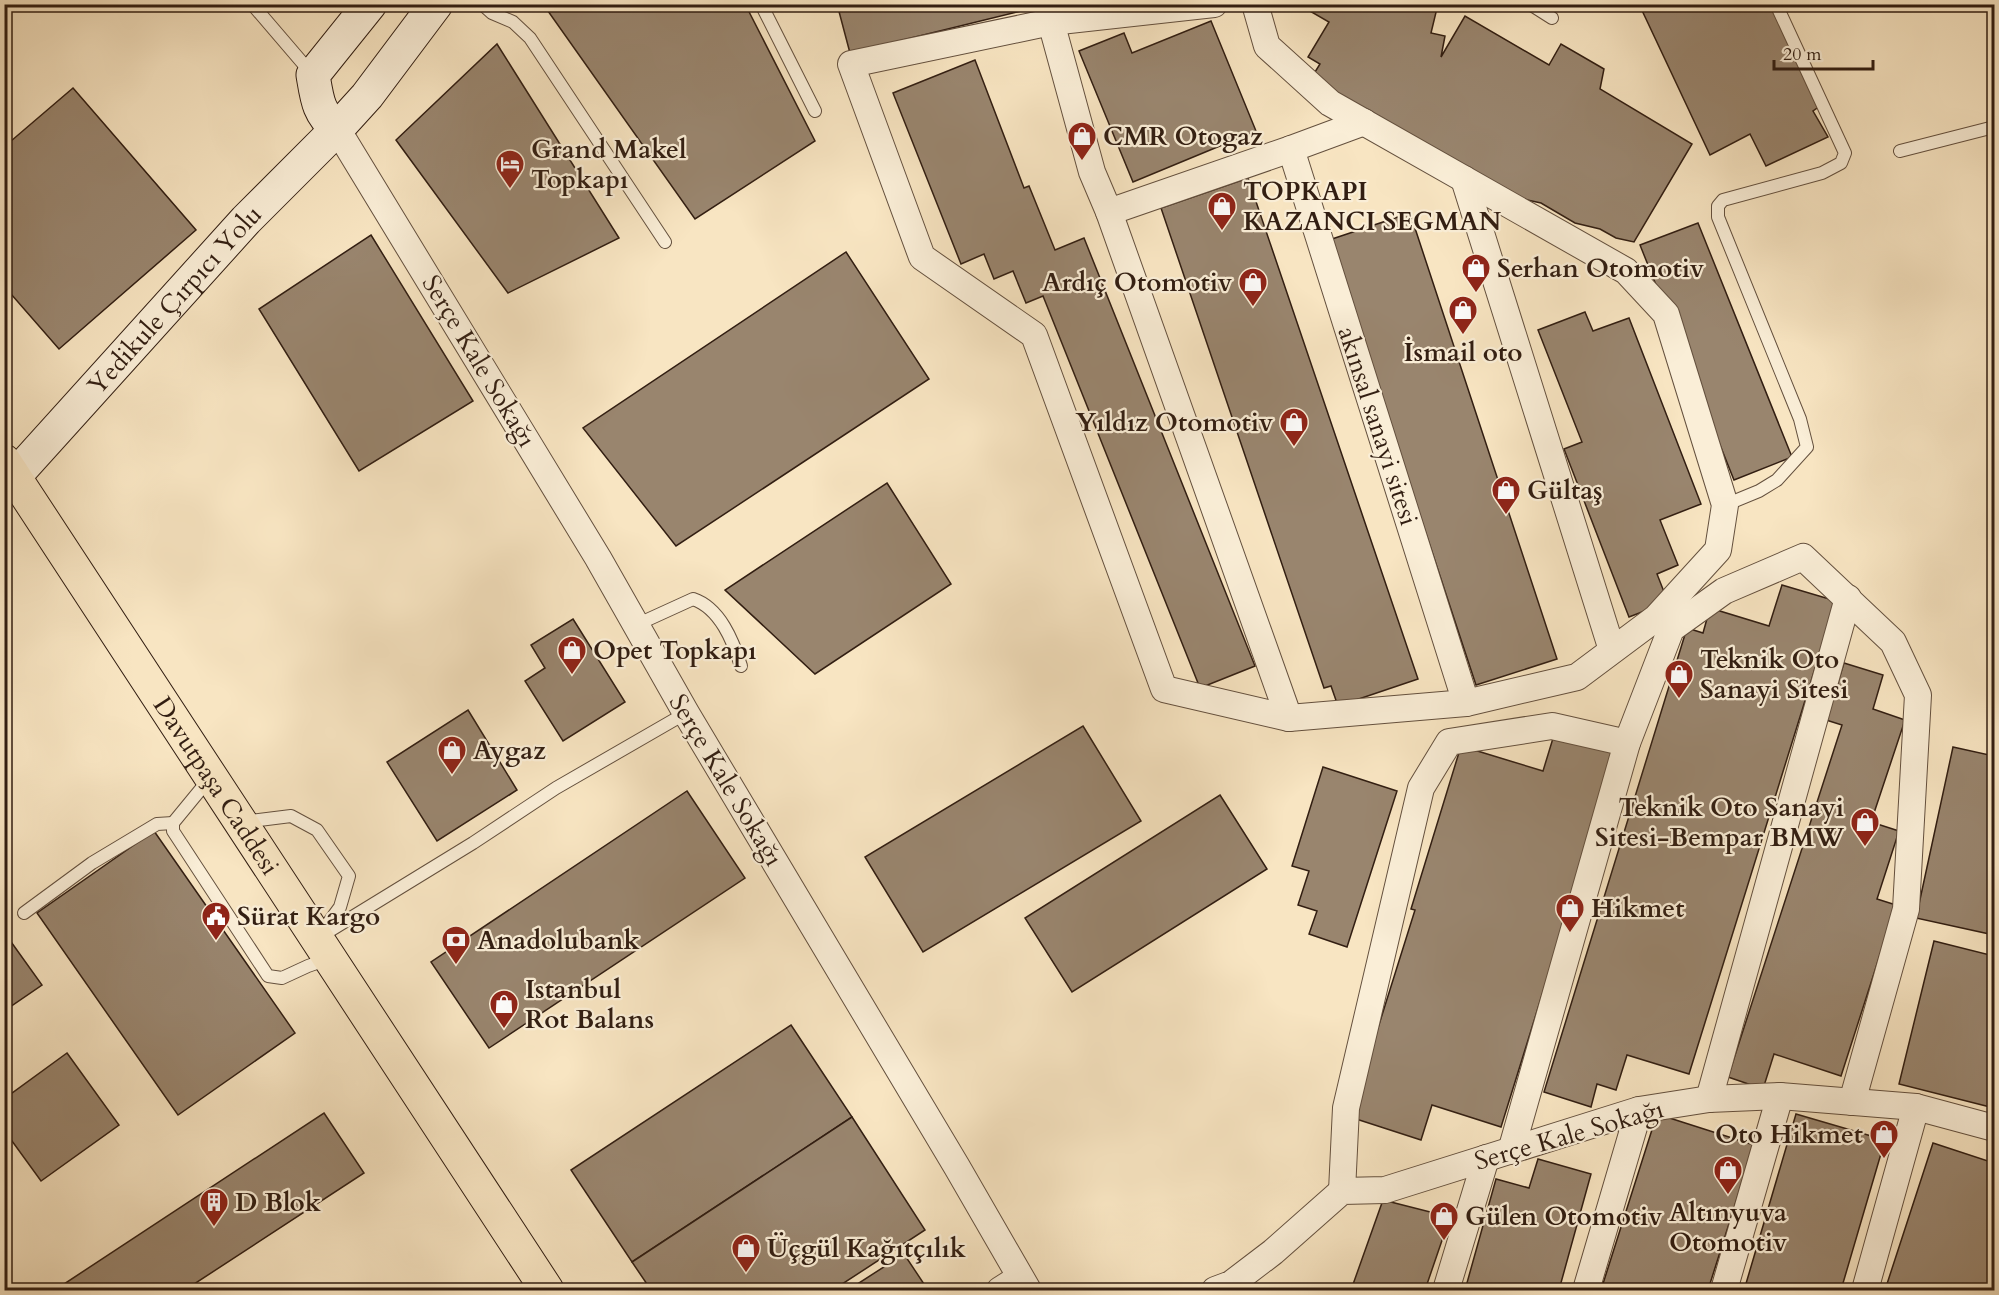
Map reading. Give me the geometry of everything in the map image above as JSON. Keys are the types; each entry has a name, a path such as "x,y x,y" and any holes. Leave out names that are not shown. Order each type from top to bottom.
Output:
{"main road":[{"name":"Davutpaşa Caddesi","path":"8,476 211,777 547,1290"}],"street":[{"path":"338,129 325,119 317,99 313,75 370,4"},
{"name":"Yedikule Çırpıcı Yolu","path":"8,476 246,220 338,129 367,96 436,4"},
{"path":"1214,4 1051,22 851,64 922,257 1034,335 1164,689 1289,718 1466,703 1577,676 1656,618 1718,550 1725,505 1666,314 1626,271 1330,103 1267,46 1255,4"},
{"path":"1051,22 1092,172 1109,212 1289,718"},
{"path":"1109,212 1364,122"},
{"name":"Serçe Kale Sokağı","path":"338,129 598,558 686,713 957,1167 1016,1286"},
{"name":"akınsal sanayi sitesi","path":"1291,149 1466,703"},
{"path":"1464,179 1612,650"},
{"path":"1671,629 1724,591 1803,557 1893,642 1918,695 1906,909 1852,1102"},
{"path":"1709,1099 1848,598"},
{"path":"1510,1150 1628,743 1671,629 1670,603"},
{"path":"1228,1288 1342,1191 1346,1108 1421,788 1449,741 1552,726 1628,743"},
{"path":"1724,1290 1780,1096"},
{"name":"Serçe Kale Sokağı","path":"1342,1191 1385,1190 1639,1110 1709,1099 1780,1096 1916,1107 1995,1128"},
{"path":"1865,1290 1916,1107"},
{"path":"1586,1290 1639,1110"},
{"path":"1446,1290 1486,1158"}],"lane":[{"path":"252,4 313,75"},
{"path":"482,4 492,14 513,22 530,38 665,242"},
{"path":"761,4 814,111"},
{"path":"1530,4 1552,18"},
{"path":"1725,505 1759,491 1777,480 1807,447 1800,419 1718,217 1718,206 1723,200 1822,173 1841,163 1845,153 1776,4"},
{"path":"1900,151 1995,127"},
{"path":"636,625 693,599 704,603 725,628 741,666"},
{"path":"211,777 173,823 173,831 268,976 282,978 308,966 323,949 473,843 556,788 686,713"},
{"path":"241,823 291,816 318,830 349,876 340,907 323,949"},
{"path":"24,913 92,863 157,824 173,823"}],"building":[{"path":"543,4 745,4 815,141 695,219"},
{"path":"837,4 1050,4 850,53"},
{"path":"1311,4 1438,4 1431,33 1445,36 1441,57 1465,16 1549,65 1561,44 1604,69 1600,89 1692,144 1634,242 1616,238 1600,229 1575,223 1541,203 1504,195 1310,80 1320,64 1308,57 1329,22 1308,10"},
{"path":"1639,4 1772,4 1820,106 1813,111 1828,137 1766,166 1750,134 1710,155"},
{"path":"1211,21 1256,131 1133,182 1079,51 1124,33 1132,53"},
{"name":"Grand Makel Topkapı","path":"497,44 619,238 508,293 396,140"},
{"path":"975,60 1024,188 1029,186 1055,250 1084,238 1255,666 1200,688 1043,296 1026,303 1013,271 994,279 984,254 961,264 893,93"},
{"path":"73,88 196,230 59,349 4,286 4,147"},
{"path":"1248,178 1418,679 1338,706 1331,686 1324,688 1161,208"},
{"path":"1410,213 1557,659 1476,685 1329,240"},
{"path":"1698,223 1792,457 1734,480 1640,245"},
{"path":"371,235 473,401 359,471 259,309"},
{"path":"846,252 929,379 676,546 583,428"},
{"path":"1585,312 1593,331 1629,318 1701,504 1660,520 1678,565 1657,574 1668,602 1629,617 1564,449 1582,442 1538,330"},
{"path":"887,483 951,584 815,674 725,590"},
{"path":"1782,585 1836,601 1689,1074 1627,1055 1616,1090 1597,1084 1591,1107 1544,1092 1687,628 1703,633 1710,608 1769,626"},
{"name":"Opet Topkapı","path":"573,619 625,702 563,741 525,681 545,668 531,645"},
{"path":"1844,663 1883,675 1873,709 1905,720 1871,822 1899,831 1877,899 1896,905 1841,1076 1774,1054 1763,1089 1728,1077 1842,725 1826,720"},
{"name":"Aygaz","path":"468,710 517,790 437,841 387,762"},
{"path":"1083,726 1141,821 923,952 865,857"},
{"path":"1554,735 1617,754 1501,1127 1432,1105 1421,1140 1350,1117 1415,910 1411,909 1461,746 1543,771"},
{"path":"1953,747 1994,756 1994,935 1916,918"},
{"path":"1323,767 1397,791 1347,947 1309,934 1317,911 1298,905 1309,871 1292,866"},
{"path":"687,791 745,878 489,1048 431,962"},
{"path":"1220,795 1267,869 1072,992 1025,918"},
{"path":"154,831 295,1033 178,1115 37,913"},
{"path":"4,932 42,985 4,1011"},
{"path":"1934,941 1994,956 1994,1108 1899,1084"},
{"path":"791,1025 852,1117 632,1262 571,1170"},
{"path":"67,1053 119,1125 41,1181 4,1130 4,1099"},
{"name":"D Blok","path":"324,1113 364,1173 185,1290 68,1290 64,1284"},
{"path":"1657,1114 1754,1145 1708,1290 1601,1290"},
{"path":"1796,1114 1885,1140 1841,1290 1731,1290 1733,1283 1745,1287"},
{"path":"852,1117 925,1230 833,1290 651,1290 632,1262"},
{"path":"1933,1143 1994,1163 1994,1290 1885,1290"},
{"path":"1538,1159 1591,1174 1559,1290 1465,1290 1496,1179 1529,1188"},
{"path":"1383,1200 1450,1217 1425,1290 1351,1290"},
{"path":"904,1254 928,1290 848,1290"}],"place":[{"name":"CMR Otogaz","path":"1082,162"},
{"name":"Grand Makel Topkapı","path":"510,190"},
{"name":"TOPKAPI KAZANCI SEGMAN","path":"1222,232"},
{"name":"Serhan Otomotiv","path":"1476,294"},
{"name":"Ardıç Otomotiv","path":"1253,308"},
{"name":"İsmail oto","path":"1463,336"},
{"name":"Yıldız Otomotiv","path":"1294,448"},
{"name":"Gültaş","path":"1506,516"},
{"name":"Opet Topkapı","path":"572,676"},
{"name":"Teknik Oto Sanayi Sitesi","path":"1679,700"},
{"name":"Aygaz","path":"452,776"},
{"name":"Teknik Oto Sanayi Sitesi-Bempar BMW","path":"1865,848"},
{"name":"Hikmet","path":"1570,934"},
{"name":"Sürat Kargo","path":"216,942"},
{"name":"Anadolubank","path":"456,966"},
{"name":"Istanbul Rot Balans","path":"504,1030"},
{"name":"Oto Hikmet","path":"1884,1160"},
{"name":"Altınyuva Otomotiv","path":"1728,1196"},
{"name":"D Blok","path":"214,1228"},
{"name":"Gülen Otomotiv","path":"1444,1242"},
{"name":"Üçgül Kağıtçılık","path":"746,1274"}]}
